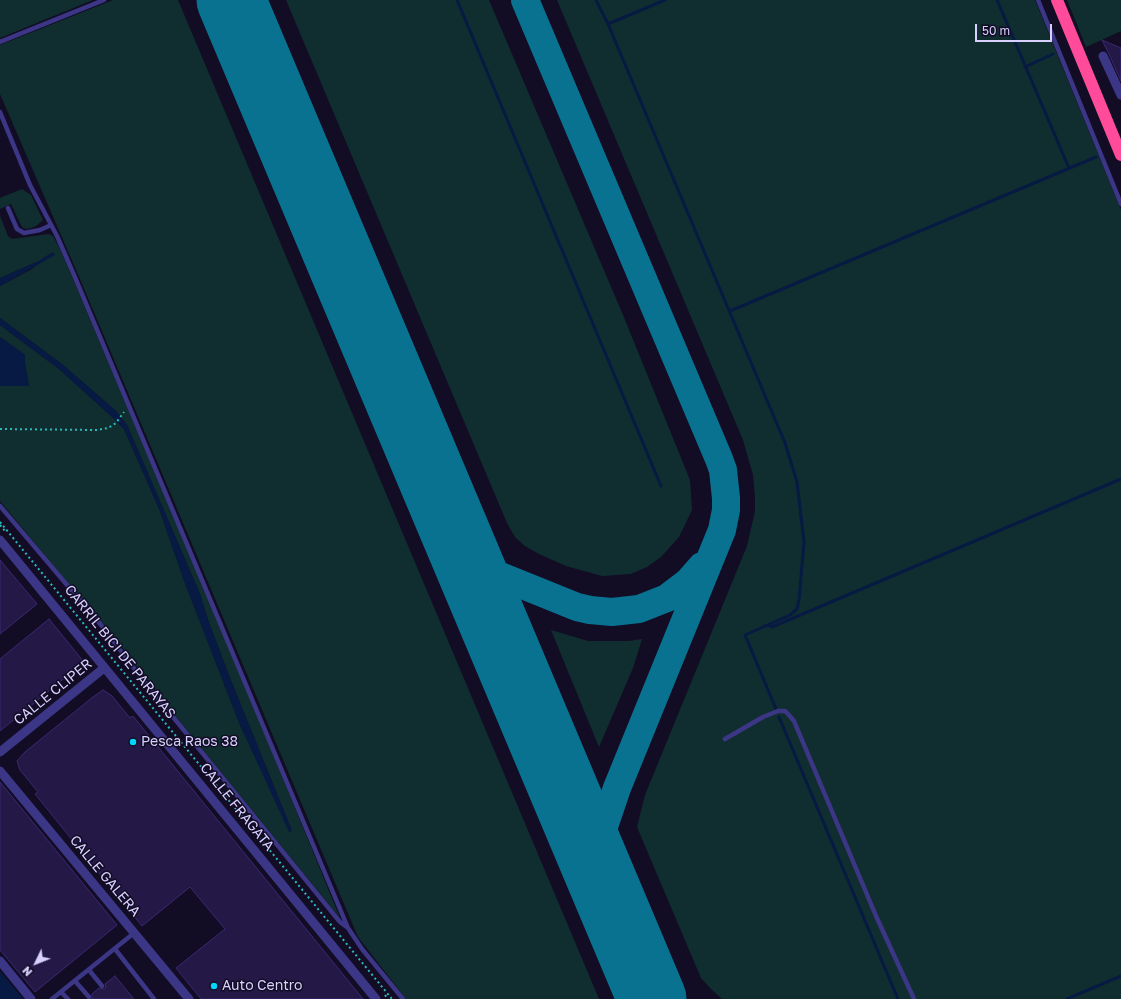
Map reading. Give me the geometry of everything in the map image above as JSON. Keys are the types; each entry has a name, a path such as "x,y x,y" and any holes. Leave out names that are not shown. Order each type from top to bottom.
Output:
{"highway":[{"path":"1057,0 1121,155"}],"street":[{"path":"1103,56 1121,95"},
{"name":"CALLE FRAGATA","path":"0,540 376,999"},
{"name":"CALLE CLIPER","path":"0,752 104,668"},
{"name":"CALLE GALERA","path":"0,771 188,999"},
{"path":"0,961 32,999"}],"lane":[{"path":"0,42 104,0"},
{"path":"1038,0 1121,204"},
{"path":"0,112 30,185 52,226 74,275 348,928 403,999"},
{"path":"8,208 17,229 24,233 52,226"},
{"path":"0,506 101,625 143,680 340,922 348,928"},
{"path":"725,739 763,717 778,711 785,711 794,721 876,916 914,999"},
{"path":"52,999 134,933"},
{"path":"115,949 154,999"},
{"path":"89,970 102,986"},
{"path":"75,980 89,997"},
{"path":"61,992 68,999"}],"path":[{"path":"0,429 97,430 108,428 116,423 122,416"},
{"name":"CARRIL BICI DE PARAYAS","path":"0,522 392,999"}],"green space":[{"path":"0,0 93,0 0,38"},
{"path":"113,0 178,0 599,999 406,999 358,937 77,272 0,94 0,45"},
{"path":"286,0 489,0 623,315 690,480 692,510 679,537 661,557 647,567 631,574 602,576 566,566 539,554 525,546 515,537 507,523"},
{"path":"557,0 1035,0 1121,210 1121,999 722,999 701,978 637,827 645,795 747,546 755,511 753,475 743,440"},
{"path":"1067,0 1121,0 1121,31 1086,47"},
{"path":"22,189 31,195 43,220 36,226 26,229 22,227 11,204 0,209 0,198"},
{"path":"0,216 8,236 12,239 49,234 53,236 61,251 237,666 340,918 173,713 107,628 0,501 0,386 29,386 25,355 0,337 0,325 59,369 124,429 160,511 183,578 240,725 292,831 230,678 208,620 200,594 127,425 116,411 63,365 0,318 0,286 32,269 53,252 39,261 0,278"},
{"path":"551,630 588,641 629,641 642,639 633,668 599,747"}],"water":[{"path":"53,252 55,255 0,286 0,278 39,261"},
{"path":"0,318 63,365 116,411 127,425 200,594 208,620 230,678 292,831 289,832 240,725 183,578 160,511 124,429 59,369 0,325"},
{"path":"0,337 25,355 29,386 0,386"},
{"path":"0,971 23,999 1,999"}],"building":[{"path":"1102,40 1121,48 1121,81 1109,54"},
{"path":"0,560 37,604 0,634"},
{"path":"49,619 84,662 0,731 0,659"},
{"path":"103,690 112,696 130,718 133,716 363,999 201,999 176,968 225,929 190,887 142,926 35,794 38,792 20,770 17,761 25,752"},
{"path":"0,782 117,925 35,992 0,950"},
{"path":"115,976 134,999 92,999 92,994 99,988 104,989 106,987 105,984"}],"waterway":[{"path":"457,0 661,486"},
{"path":"596,0 608,24 785,443 797,482 804,542 797,609 790,615 745,635 776,709"},
{"path":"608,24 665,0"},
{"path":"997,0 1069,168"},
{"path":"1025,67 1053,54"},
{"path":"730,311 1096,157"},
{"path":"768,625 772,627 1121,479"},
{"path":"779,717 898,999"},
{"path":"1067,999 1121,976"}],"taxiway":[{"path":"525,0 719,459 723,470 726,498 726,510 722,530 617,788 593,859"},
{"path":"468,563 577,607 612,612 639,609 667,598 688,582 702,566"}],"runway":[{"path":"231,0 652,999"}],"place":[{"name":"Pesca Raos 38","path":"133,742"},
{"name":"Auto Centro","path":"214,986"}]}
